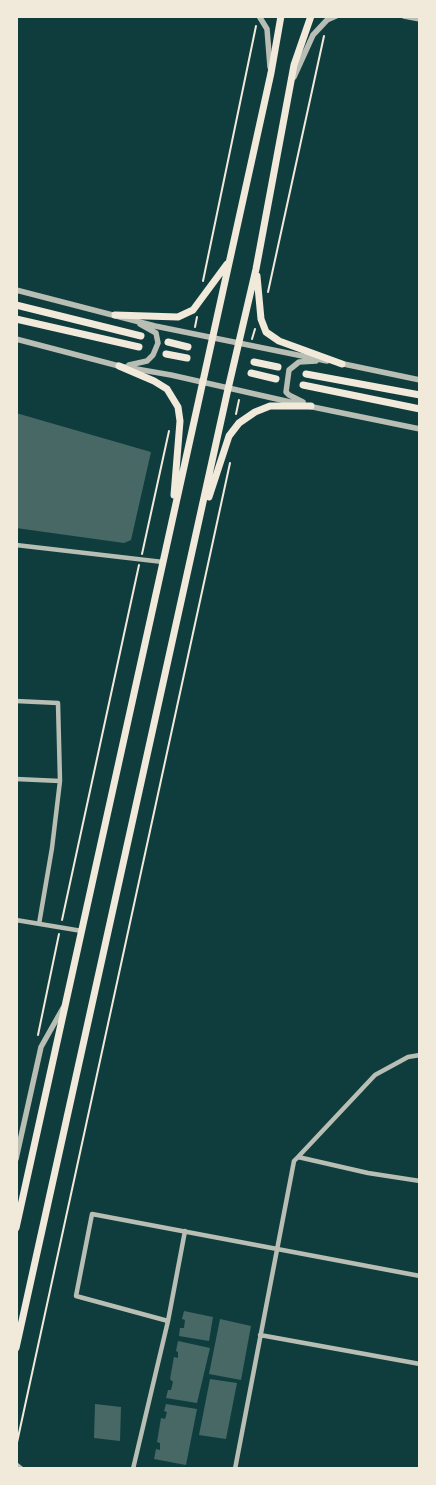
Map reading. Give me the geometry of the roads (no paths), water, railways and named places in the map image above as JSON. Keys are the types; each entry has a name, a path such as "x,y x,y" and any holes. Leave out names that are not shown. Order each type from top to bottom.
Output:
{"main road":[{"path":"16,1228 271,73 281,16"},
{"path":"16,1348 256,269 294,65 311,16"},
{"path":"118,316 178,317 193,310 229,262"},
{"path":"256,269 261,319 266,332 279,341 342,364"},
{"path":"16,305 141,336"},
{"path":"16,319 139,347"},
{"path":"168,342 188,347"},
{"path":"166,354 187,358"},
{"path":"254,362 278,367"},
{"path":"119,366 154,381 167,390 178,408 180,421 171,525"},
{"path":"252,373 276,379"},
{"path":"306,374 420,395"},
{"path":"303,385 420,409"},
{"path":"198,533 229,436 239,422 255,412 270,406 311,406"}],"street":[{"path":"259,16 267,29 271,73"},
{"path":"291,84 313,34 327,20 336,16"},
{"path":"404,16 420,19"},
{"path":"16,290 212,338 420,380"},
{"path":"118,316 156,333 158,343 154,355 147,361 119,366"},
{"path":"16,339 119,366 171,375 228,389 420,429"},
{"path":"311,406 286,392 289,370 299,362 325,361"},
{"path":"16,544 163,562"},
{"path":"16,701 58,703 60,781 39,924"},
{"path":"16,780 60,781"},
{"path":"16,920 82,931"},
{"path":"16,1159 41,1047 66,1002"},
{"path":"234,1469 294,1161 375,1075 408,1057 420,1055"},
{"path":"298,1157 368,1173 420,1181"},
{"path":"168,1321 76,1296 92,1214 420,1276"},
{"path":"133,1469 168,1321 185,1231"},
{"path":"260,1336 420,1364"},
{"path":"16,1465 21,1469"}]}
